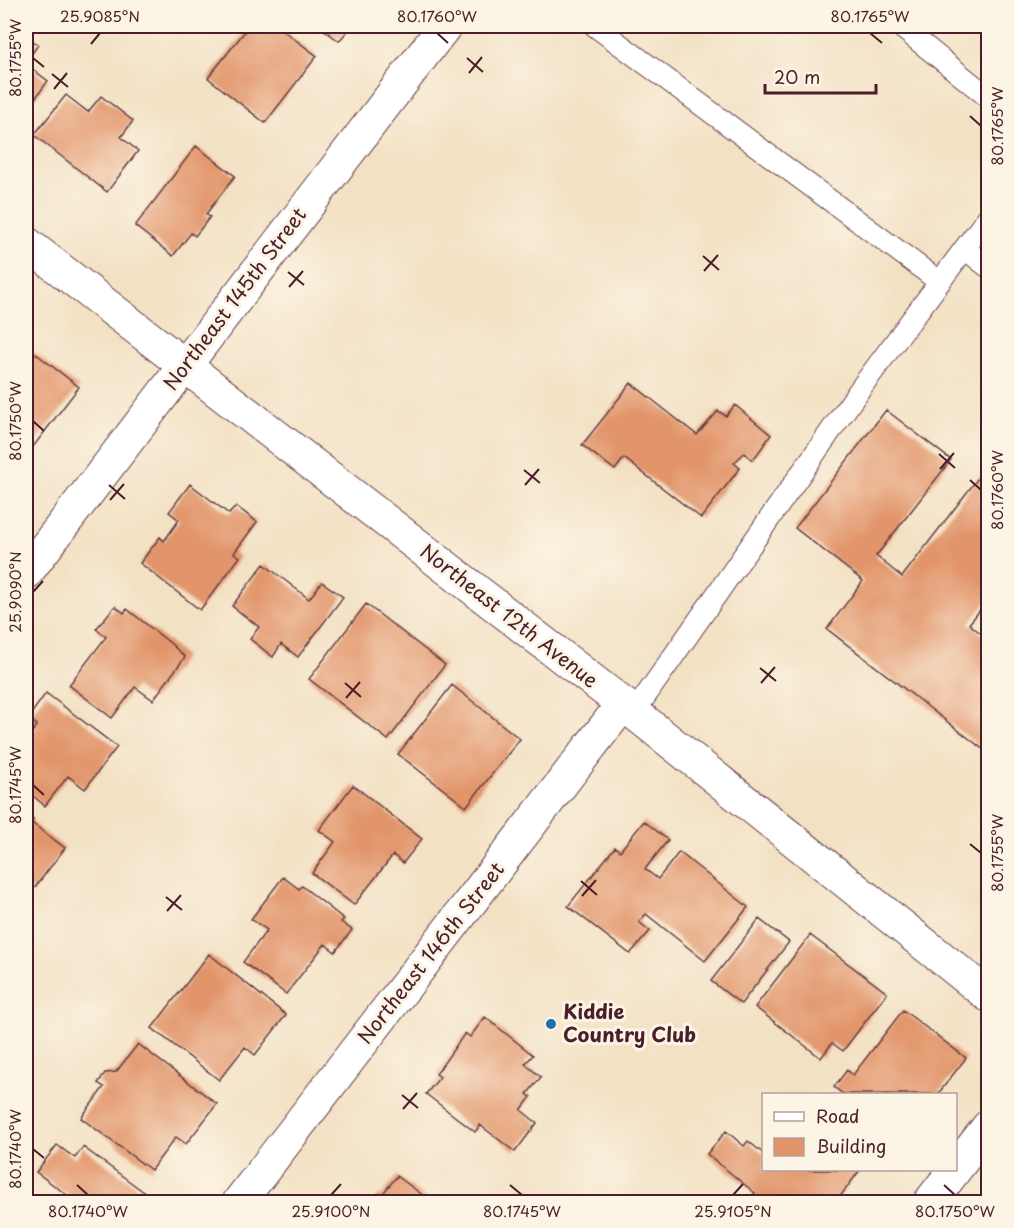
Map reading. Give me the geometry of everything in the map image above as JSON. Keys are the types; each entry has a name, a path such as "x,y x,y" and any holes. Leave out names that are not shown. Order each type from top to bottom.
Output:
{"street":[{"name":"Northeast 145th Street","path":"26,573 445,26"},
{"name":"Northeast 12th Avenue","path":"26,243 628,709 988,995"},
{"name":"Northeast 146th Street","path":"239,1203 628,709"},
{"path":"957,1168 988,1127"},
{"path":"930,1203 954,1171"}],"lane":[{"path":"595,26 940,282"},
{"path":"900,26 988,98"},
{"path":"628,709 988,217"},
{"path":"965,249 988,267"}],"building":[{"path":"249,26 275,28 277,26 317,56 265,123 208,78"},
{"path":"319,26 352,26 339,41"},
{"path":"26,35 38,45 26,62"},
{"path":"26,64 48,81 26,111"},
{"path":"66,95 88,112 101,96 133,121 121,137 138,151 107,192 34,135"},
{"path":"196,146 235,176 206,214 210,217 195,236 191,233 173,256 135,226"},
{"path":"26,346 79,387 26,456"},
{"path":"631,383 697,435 718,411 726,416 735,405 771,435 753,460 744,453 734,463 740,468 701,518 624,458 615,470 582,445"},
{"path":"886,410 951,460 876,556 902,577 988,465 988,600 969,624 988,639 988,753 827,629 863,581 795,528"},
{"path":"190,484 229,514 236,506 257,522 234,553 240,557 200,610 140,563 160,537 164,541 179,520 169,512"},
{"path":"264,564 309,599 322,582 343,597 298,657 281,644 273,657 250,639 259,627 232,606"},
{"path":"366,604 445,665 388,740 309,679"},
{"path":"115,606 124,613 127,609 185,657 153,700 135,687 112,718 69,685 106,637 96,629"},
{"path":"452,685 520,739 466,807 398,754"},
{"path":"46,693 117,747 85,789 68,776 45,806 26,790 26,741 37,725 28,718"},
{"path":"353,785 422,839 403,863 393,855 354,905 312,873 335,842 319,830"},
{"path":"26,814 33,820 32,823 65,848 33,890 26,885"},
{"path":"644,821 668,840 645,869 658,879 679,852 748,907 705,961 646,914 639,922 650,931 630,954 568,906 615,847 620,851"},
{"path":"283,877 299,889 302,886 344,919 341,922 352,930 335,952 325,944 286,994 243,962 267,930 251,919"},
{"path":"759,919 789,942 741,1004 711,981"},
{"path":"810,935 887,993 843,1051 832,1043 821,1058 755,1007"},
{"path":"209,954 286,1015 255,1055 245,1047 219,1080 152,1028"},
{"path":"903,1010 966,1058 939,1093 842,1093 834,1087 847,1070 853,1075"},
{"path":"485,1017 533,1055 525,1064 541,1077 527,1094 531,1097 521,1110 537,1123 515,1152 480,1125 475,1132 426,1094 440,1077 436,1074 465,1033 470,1037"},
{"path":"138,1044 217,1104 186,1144 176,1137 151,1170 81,1118 104,1087 98,1083 105,1073 116,1072"},
{"path":"726,1131 744,1146 748,1141 762,1152 762,1171 859,1171 836,1202 747,1202 755,1193 707,1154"},
{"path":"57,1145 75,1158 83,1147 148,1195 142,1202 67,1202 71,1198 36,1172"},
{"path":"397,1176 432,1202 373,1202 379,1194 381,1196"}],"place":[{"name":"Kiddie Country Club","path":"551,1024"}]}
